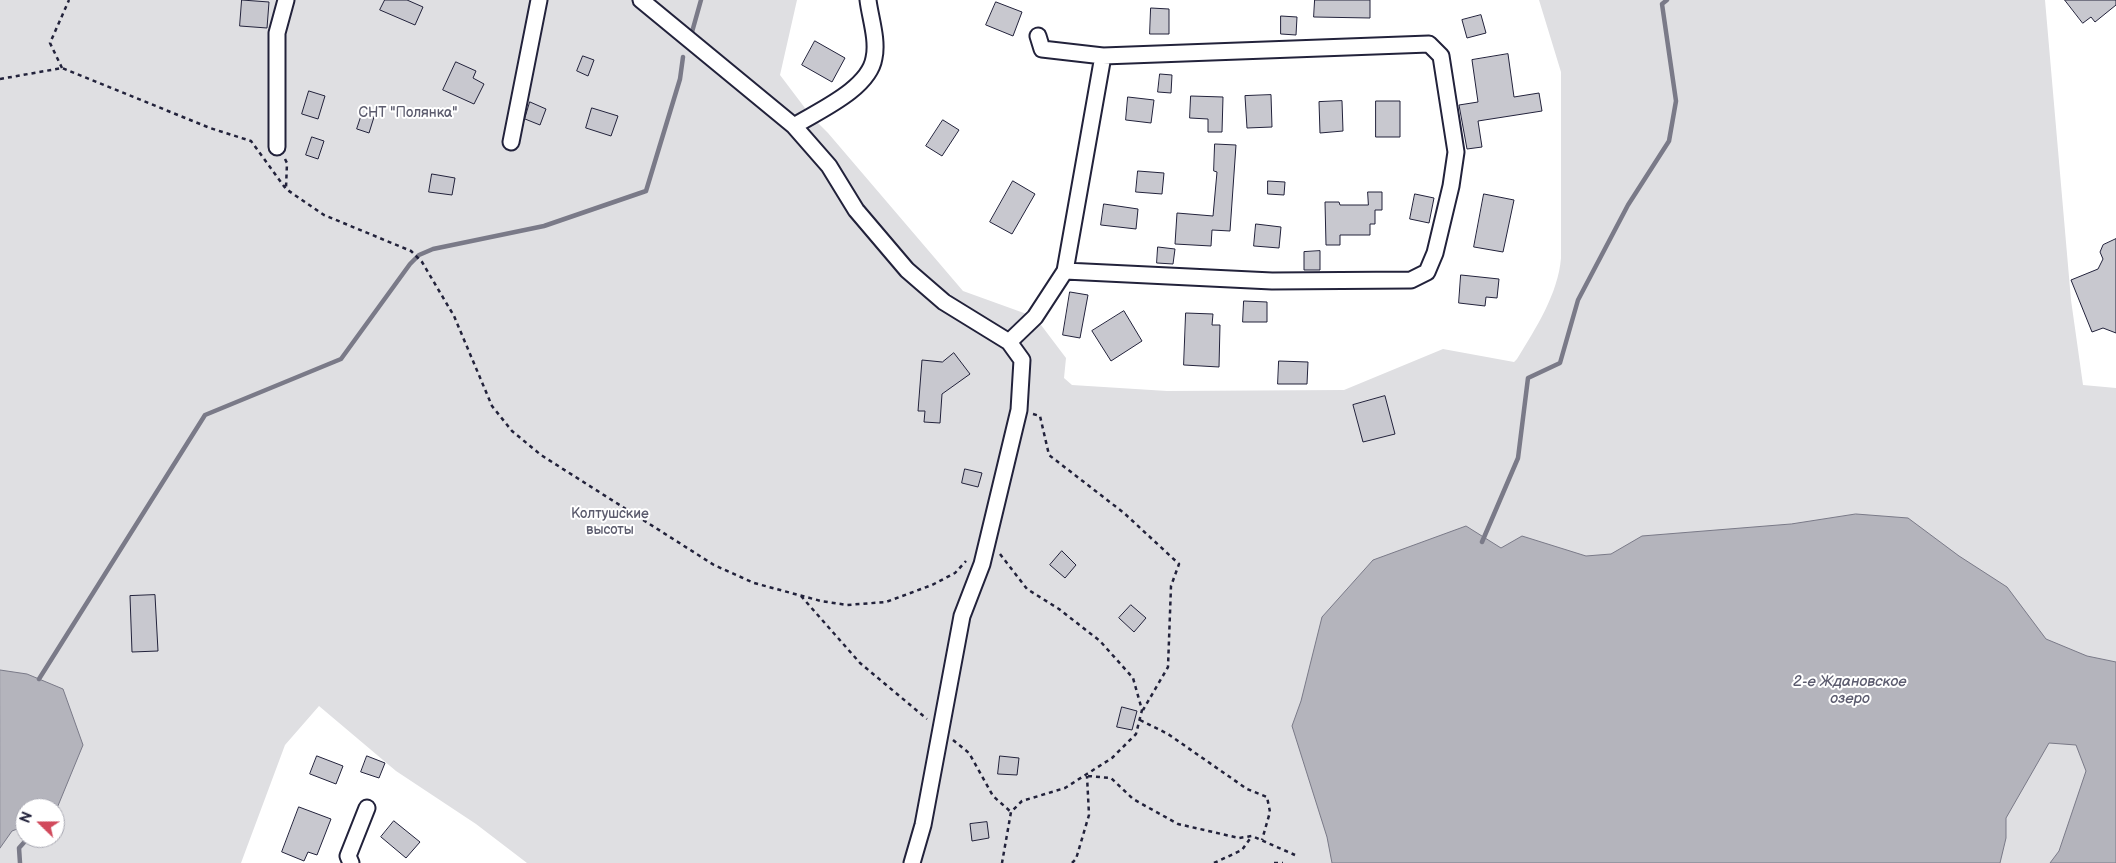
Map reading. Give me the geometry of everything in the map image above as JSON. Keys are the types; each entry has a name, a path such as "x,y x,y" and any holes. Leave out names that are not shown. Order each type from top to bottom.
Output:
{"street":[{"path":"277,147 277,33 286,0"},
{"path":"511,142 540,0"},
{"path":"641,0 794,126 829,166 856,210 907,270 944,302 1009,342 1022,360 1019,410 982,564 962,616 923,825 912,863"},
{"path":"794,126 853,90 866,75 874,58 868,0"},
{"path":"1038,36 1042,49 1103,56 1429,44 1441,56 1456,152 1451,186 1435,253 1427,272 1411,280 1262,281 1065,271"},
{"path":"1009,342 1036,317 1065,271 1103,56"},
{"path":"351,863 348,856 367,808"}],"path":[{"path":"62,68 50,43 70,0"},
{"path":"0,79 62,68 210,128 251,141 286,189 324,215 411,252 422,262 454,316 492,406 512,432 541,455 714,565 754,582 800,595 847,605 886,602 932,585 955,573 968,559"},
{"path":"277,147 287,163 286,189"},
{"path":"1002,863 1011,812 1022,801 1065,788 1087,776 1112,758 1136,734 1142,710 1168,667 1171,586 1179,564 1124,513 1049,455 1040,416 1019,410"},
{"path":"988,539 1027,589 1059,609 1100,642 1133,678 1142,710"},
{"path":"800,595 860,663 969,753 993,796 1011,812"},
{"path":"1140,720 1181,742 1247,789 1267,797 1270,812 1262,840"},
{"path":"1087,776 1111,778 1133,799 1178,824 1239,838 1252,836 1295,855"},
{"path":"1072,863 1076,859 1089,815 1087,776"},
{"path":"1214,863 1242,850 1252,836"},
{"path":"1274,863 1283,863"}],"green space":[{"name":"Колтушские высоты","path":"0,0 797,0 780,75 811,116 828,133 963,291 1035,317 1066,358 1064,378 1072,385 1167,391 1344,390 1443,349 1514,362 1517,359 1551,298 1556,285 1561,258 1561,72 1539,0 2045,0 2071,300 2083,385 2116,388 2116,863 527,863 476,824 396,771 319,706 285,745 241,863 0,863"}],"water":[{"name":"2-е Ждановское озеро","path":"1856,514 1908,518 1959,556 2007,587 2046,639 2087,656 2116,662 2116,863 2050,863 2059,851 2086,771 2076,745 2049,743 2006,818 2006,838 2000,863 1332,863 1327,837 1292,726 1301,701 1322,617 1373,560 1466,526 1501,548 1522,536 1586,556 1611,554 1642,536 1791,524"},
{"path":"0,670 27,674 63,689 83,745 61,798 15,798 15,830 12,831 0,848"}],"building":[{"path":"242,0 269,2 267,28 240,26"},
{"path":"385,0 407,0 423,7 415,25 380,10"},
{"path":"1315,0 1370,0 1370,18 1314,17"},
{"path":"2065,0 2116,0 2116,5 2095,22 2091,17 2083,23"},
{"path":"996,2 1022,12 1013,36 986,25"},
{"path":"1151,8 1169,9 1169,34 1150,34"},
{"path":"1481,15 1486,33 1467,38 1462,20"},
{"path":"1281,16 1297,17 1296,35 1281,34"},
{"path":"815,41 845,58 832,82 802,65"},
{"path":"1508,54 1514,97 1539,93 1542,111 1478,121 1482,147 1467,149 1459,105 1478,102 1472,60"},
{"path":"583,56 594,60 588,76 577,71"},
{"path":"456,62 476,71 473,78 484,84 474,104 443,90"},
{"path":"1160,74 1172,75 1171,93 1158,92"},
{"path":"309,91 325,96 318,119 302,114"},
{"path":"1271,95 1272,127 1247,128 1245,96"},
{"path":"1191,96 1223,97 1222,132 1208,132 1208,119 1190,118"},
{"path":"1128,97 1154,100 1151,123 1126,120"},
{"path":"1342,101 1343,131 1320,133 1319,102"},
{"path":"1376,101 1400,101 1400,137 1376,137"},
{"path":"530,102 546,109 540,125 525,119"},
{"path":"592,108 618,116 611,136 586,128"},
{"path":"362,114 374,117 369,133 357,129"},
{"path":"943,120 959,130 942,156 926,146"},
{"path":"312,137 324,141 318,159 306,155"},
{"path":"1215,144 1236,145 1230,231 1212,230 1211,246 1175,244 1177,213 1213,216 1217,172 1214,171"},
{"path":"1138,171 1164,173 1162,194 1136,192"},
{"path":"432,174 455,178 452,195 429,192"},
{"path":"1013,181 1035,194 1012,234 990,222"},
{"path":"1268,181 1285,182 1284,195 1268,194"},
{"path":"1368,192 1382,192 1382,210 1375,210 1375,224 1370,224 1370,235 1340,235 1340,245 1326,245 1325,202 1339,202 1340,205 1368,205"},
{"path":"1415,194 1434,198 1429,223 1410,219"},
{"path":"1484,194 1514,200 1503,252 1474,247"},
{"path":"1104,204 1138,209 1136,229 1101,225"},
{"path":"1256,224 1281,227 1279,248 1254,246"},
{"path":"2116,239 2116,333 2103,328 2092,332 2071,280 2098,269 2103,259 2100,252 2103,245"},
{"path":"1158,247 1175,249 1173,264 1157,263"},
{"path":"1320,251 1320,270 1304,270 1304,252"},
{"path":"1461,275 1499,279 1497,298 1486,297 1485,306 1459,303"},
{"path":"1070,292 1088,295 1080,338 1063,335"},
{"path":"1244,301 1267,302 1267,322 1243,322"},
{"path":"1124,311 1142,341 1111,361 1092,331"},
{"path":"1186,313 1213,314 1212,325 1220,325 1219,367 1184,365"},
{"path":"954,353 970,374 942,394 940,423 924,422 925,411 918,411 922,360 942,362"},
{"path":"1279,361 1308,362 1307,384 1278,384"},
{"path":"1385,396 1395,434 1363,442 1353,405"},
{"path":"965,469 982,473 978,487 962,483"},
{"path":"1062,551 1076,565 1065,578 1050,565"},
{"path":"155,595 158,651 132,652 130,596"},
{"path":"1131,605 1146,618 1134,632 1119,618"},
{"path":"1122,707 1137,711 1132,730 1117,727"},
{"path":"317,756 343,766 336,784 310,774"},
{"path":"367,756 385,763 379,778 361,772"},
{"path":"1000,756 1019,758 1017,775 998,774"},
{"path":"299,807 331,819 317,855 308,852 304,861 282,852"},
{"path":"394,821 420,842 406,858 381,837"},
{"path":"987,822 989,838 972,841 970,824"}],"waterway":[{"path":"692,32 701,0"},
{"path":"1482,542 1518,458 1528,378 1560,363 1578,300 1628,205 1669,141 1676,101 1662,4 1667,0"},
{"path":"39,679 205,415 341,359 410,264 419,255 433,249 544,226 646,191 680,79 683,57"},
{"path":"19,848 20,863"}],"park label":[{"name":"СНТ \"Полянка\"","path":"408,113"}]}
